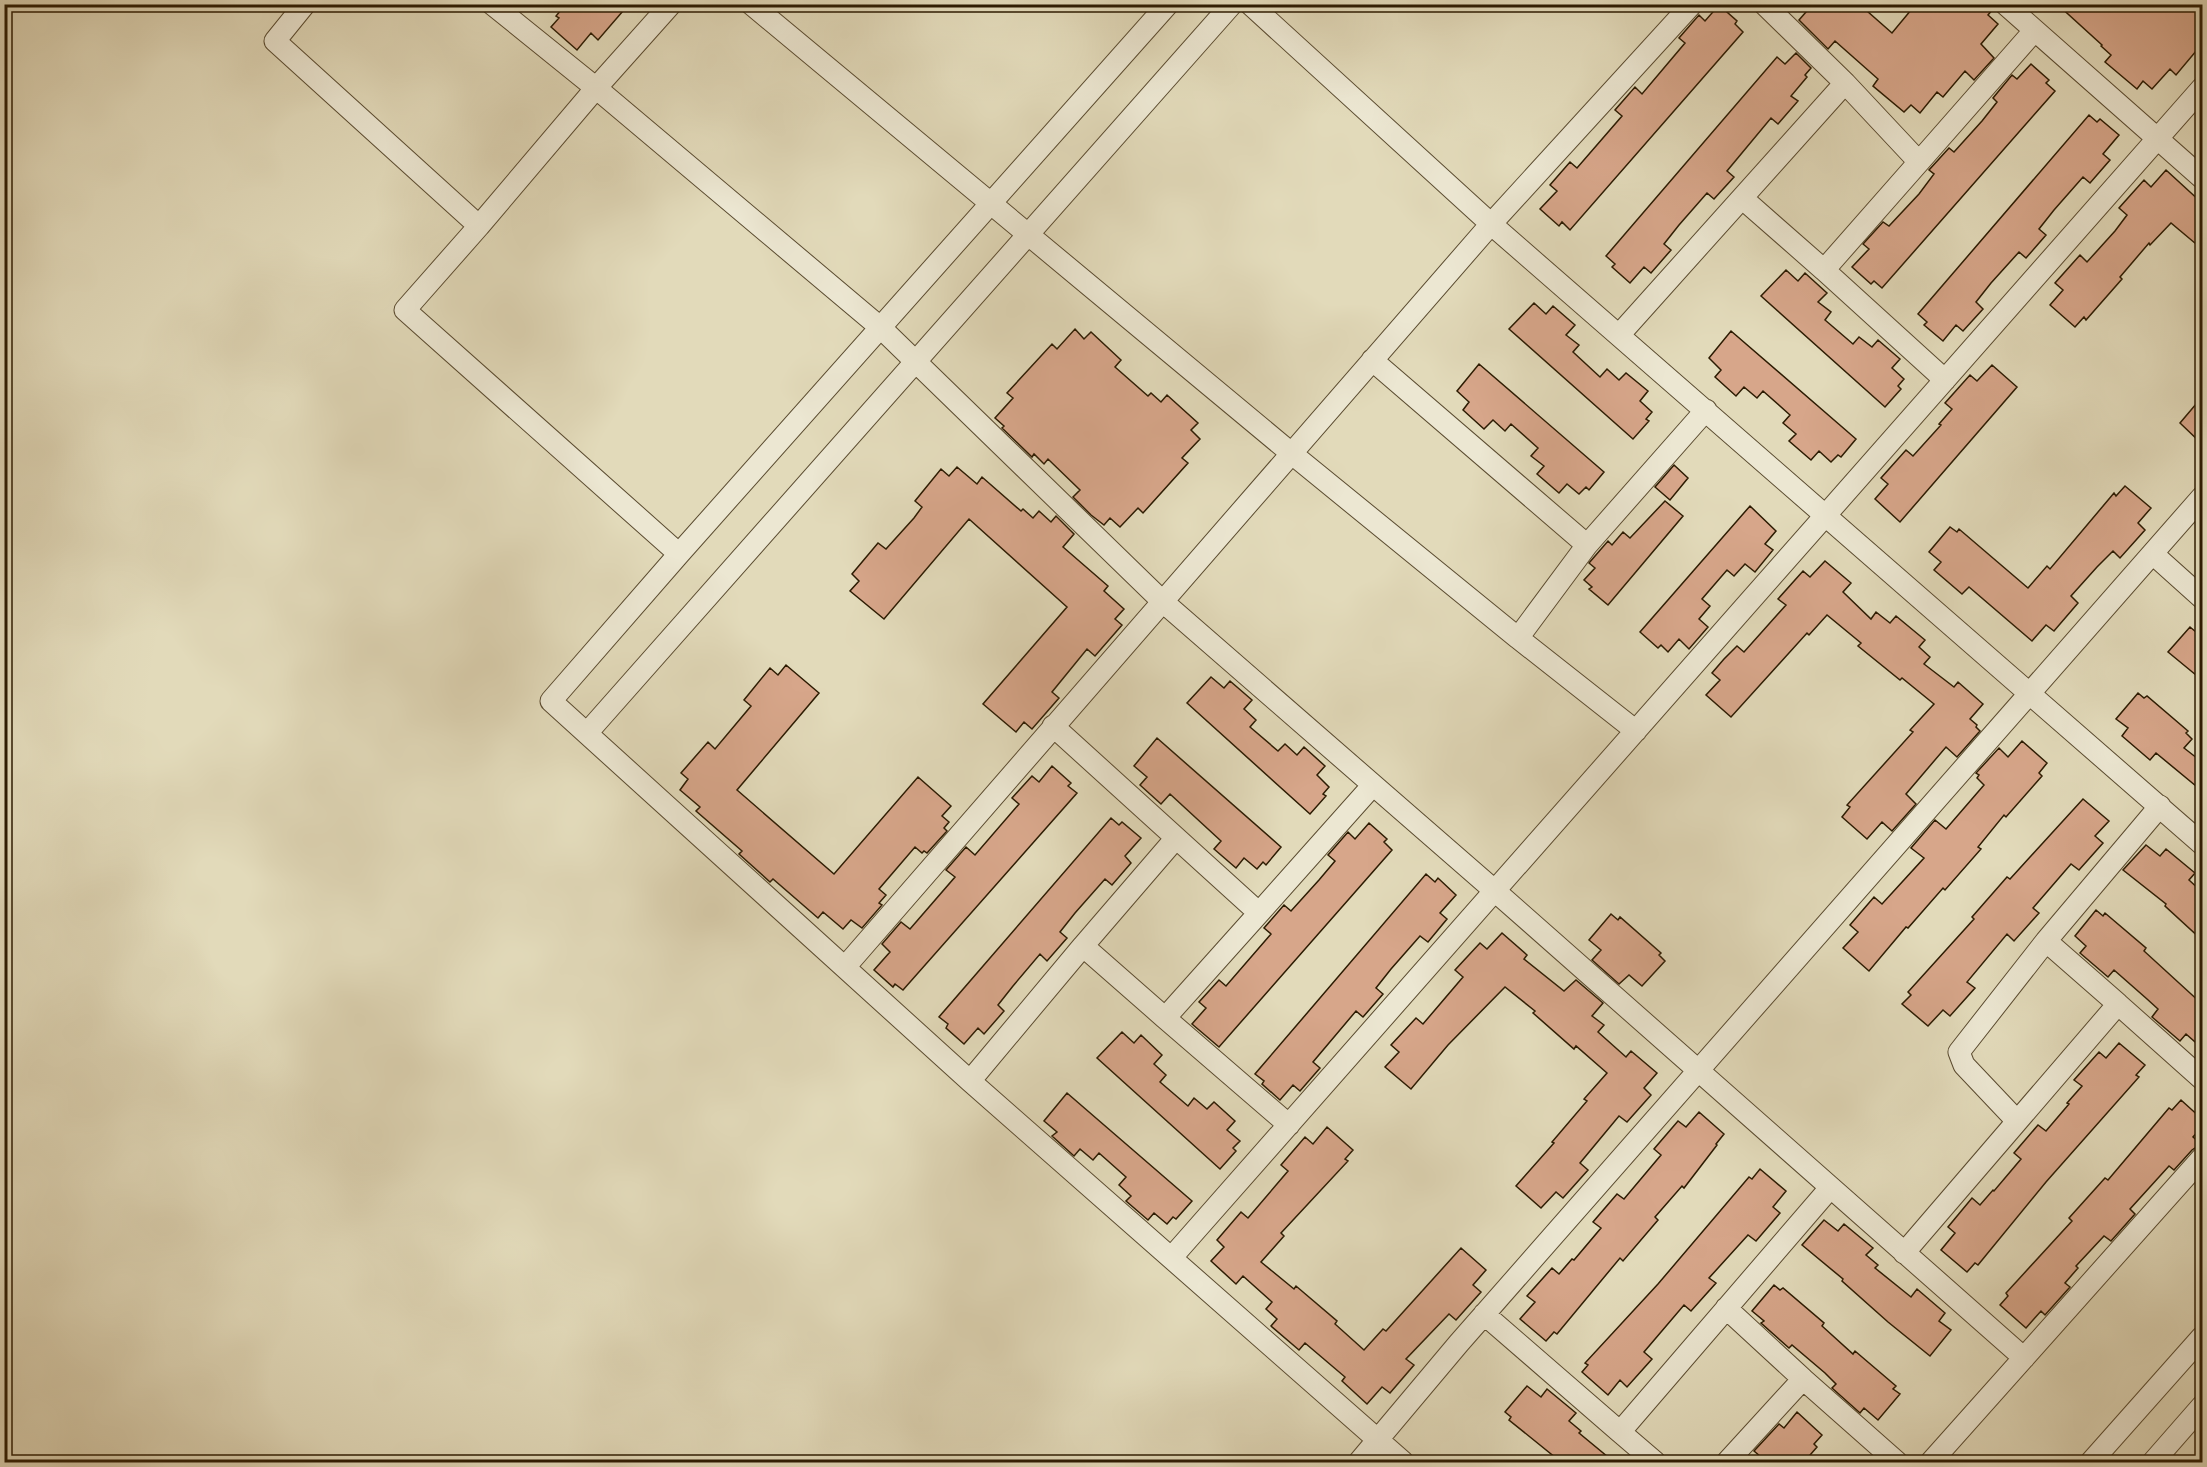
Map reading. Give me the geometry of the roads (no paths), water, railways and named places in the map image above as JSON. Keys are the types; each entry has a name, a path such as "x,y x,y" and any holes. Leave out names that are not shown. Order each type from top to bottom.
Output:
{"street":[{"path":"305,4 275,41 478,226"},
{"path":"492,4 596,88 881,328 1162,601 1495,891 2024,1359"},
{"path":"671,4 405,310 679,554"},
{"path":"751,4 1291,453 1636,731"},
{"path":"1168,4 551,701 970,1081 1403,1462"},
{"path":"586,733 1232,4"},
{"path":"1250,4 1491,224 2202,844"},
{"path":"844,967 1491,224 1692,4"},
{"path":"1764,4 1845,82 1919,162"},
{"path":"2005,4 2202,178"},
{"path":"1824,270 2034,31"},
{"path":"1619,335 1845,82"},
{"path":"1172,1257 2202,88"},
{"path":"1742,198 1945,380"},
{"path":"1372,360 1587,545"},
{"path":"1518,638 1587,545 1706,410"},
{"path":"1359,1462 1484,1314 2202,497"},
{"path":"2153,554 2202,598"},
{"path":"1053,726 1259,913"},
{"path":"1166,1018 1373,785"},
{"path":"2017,1121 1964,1065 1959,1052 2046,941 2160,806"},
{"path":"970,1081 1176,838"},
{"path":"2046,941 2202,1079"},
{"path":"1083,946 1289,1125"},
{"path":"1904,1253 2118,1004"},
{"path":"1930,1462 2202,1158"},
{"path":"1620,1432 1830,1188"},
{"path":"1726,1308 1897,1462"},
{"path":"1484,1314 1655,1462"},
{"path":"2091,1462 2202,1337"},
{"path":"1727,1462 1803,1379"},
{"path":"2153,1462 2202,1407"}]}
